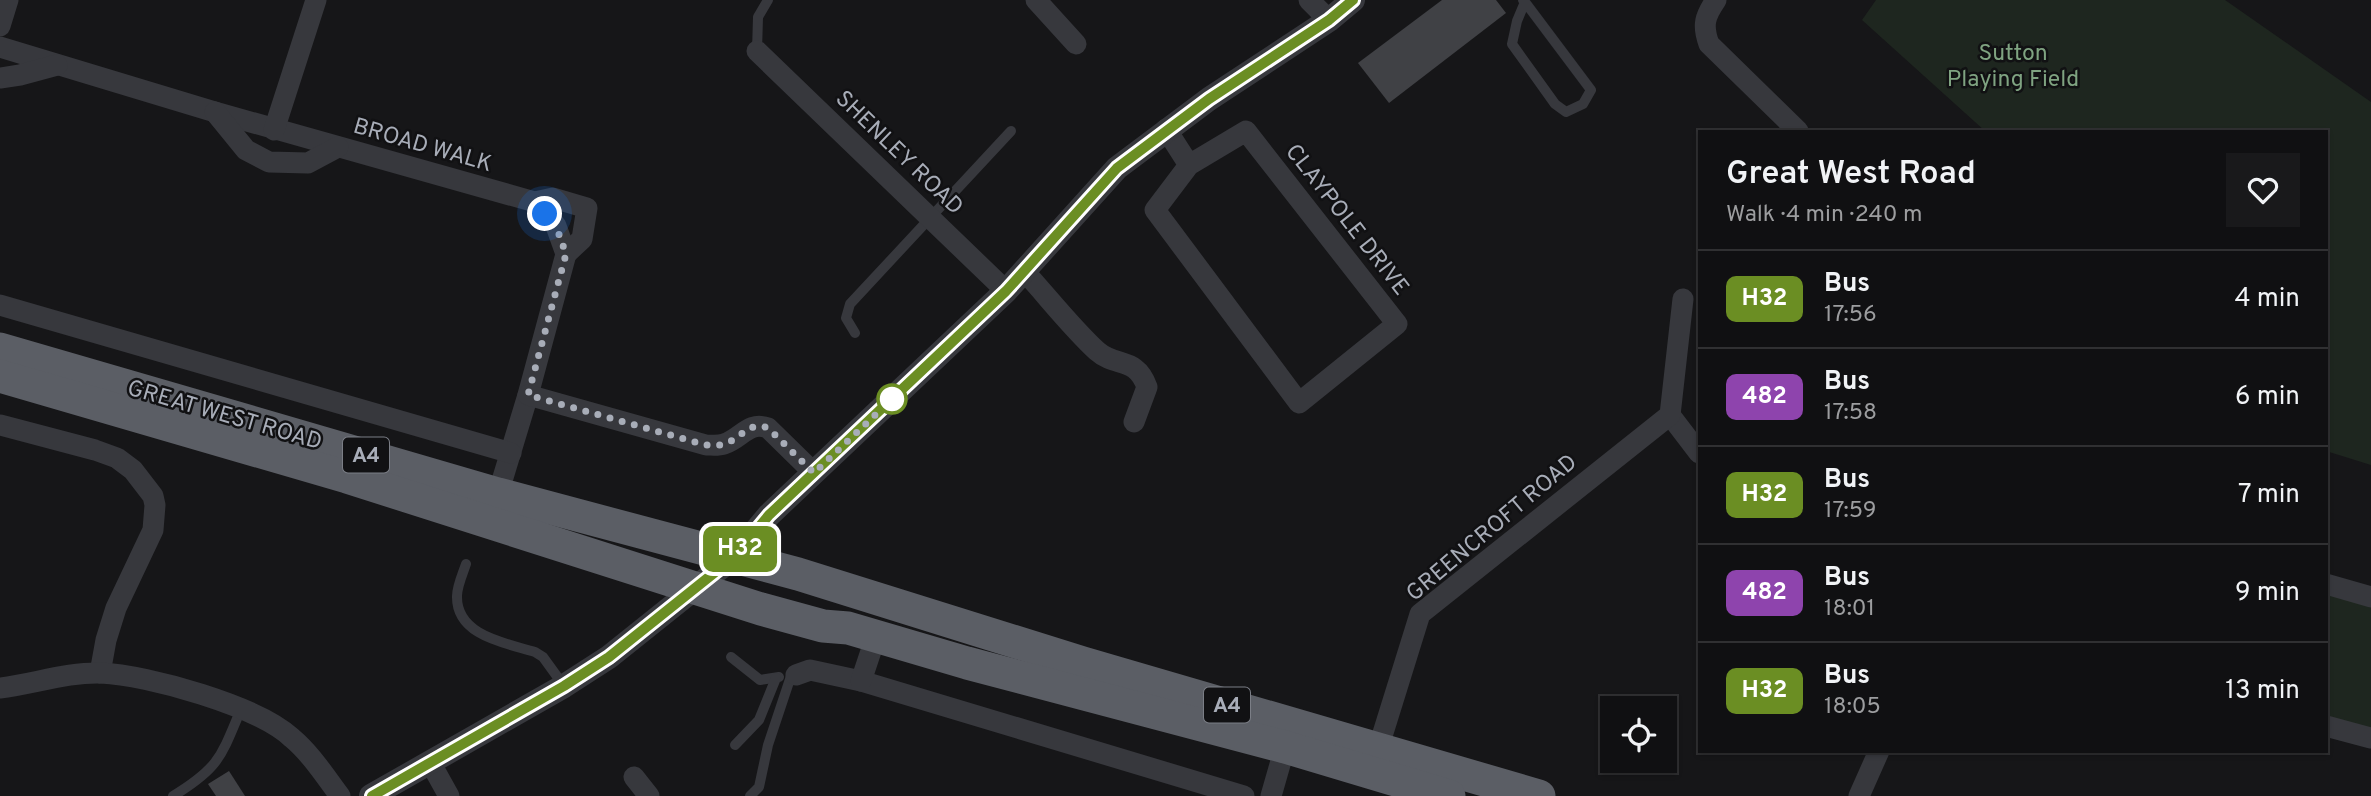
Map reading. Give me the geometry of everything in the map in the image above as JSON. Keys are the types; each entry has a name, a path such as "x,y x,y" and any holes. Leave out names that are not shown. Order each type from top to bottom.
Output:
{"highway":[{"name":"GREAT WEST ROAD","path":"0,349 498,494 798,574 1083,663 1539,796"},
{"name":"GREAT WEST ROAD","path":"0,376 347,477 761,610 823,626 862,632 967,663 1285,747 1449,796"},
{"name":"A4","path":"734,557 743,577 749,583 829,607 862,632"}],"street":[{"path":"0,26 8,0"},
{"path":"274,130 316,0"},
{"path":"1036,0 1076,44"},
{"path":"1309,0 1329,20"},
{"path":"372,796 564,686 609,657 734,557 769,515 1006,291 1117,168 1166,129 1329,20 1353,0"},
{"path":"1716,0 1706,14 1704,30 1709,44 1797,130"},
{"name":"BROAD WALK","path":"0,47 215,113 534,202 553,198 587,208 582,239 566,254"},
{"name":"SHENLEY ROAD","path":"757,51 1006,291"},
{"path":"0,78 57,65"},
{"path":"215,113 246,150 268,162 308,163 338,147"},
{"path":"1166,129 1189,165"},
{"name":"CLAYPOLE DRIVE","path":"1246,131 1397,324 1299,404 1156,211 1189,165 1246,131"},
{"path":"498,494 566,254 556,226 534,202"},
{"path":"1024,271 1099,354 1130,364 1140,372 1147,387 1134,422"},
{"path":"1683,299 1670,415 1698,452"},
{"path":"0,305 511,453"},
{"path":"528,395 706,445 727,443 752,426 761,426 768,428 814,473"},
{"name":"GREENCROFT ROAD","path":"1378,749 1420,614 1670,415"},
{"path":"0,425 117,458 133,470 153,496 153,530 116,608 100,673"},
{"path":"2328,585 2371,597"},
{"path":"861,681 862,632"},
{"path":"788,676 810,670 861,681 1244,796"},
{"path":"0,688 100,673 130,676 222,701 260,717 292,737 340,796"},
{"path":"2328,727 2371,738"},
{"path":"1270,796 1285,747"},
{"path":"1859,796 1878,753"},
{"path":"429,762 449,796"},
{"path":"634,777 649,796"}],"lane":[{"path":"757,51 758,17 768,0"},
{"path":"1524,1 1591,90 1583,104 1566,112 1555,104 1512,44 1524,1"},
{"path":"855,333 846,318 849,304 1011,131"},
{"path":"466,564 457,596 467,624 479,633 543,657 564,686"},
{"path":"731,657 760,680 788,676"},
{"path":"735,745 759,720 788,676"},
{"path":"750,796 759,787 788,676"},
{"path":"173,796 212,769 223,752 241,709"}],"green space":[{"name":"Sutton Playing Field","path":"1876,0 2225,0 2371,102 2371,465 2328,452 2328,130 1984,130 1862,20"},
{"path":"2328,591 2371,603 2371,729 2328,718"}],"building":[{"path":"1442,0 1496,0 1506,13 1389,103 1358,63"},
{"path":"229,771 245,796 216,796 208,784"}],"bus line":[{"name":"H32","path":"372,796 564,686 609,657 734,557 769,515 1006,291 1117,168 1166,129 1329,20 1353,0"}],"route":[{"path":"545,214 556,226 566,254 528,395 706,445 727,443 752,426 761,426 768,428 814,473 892,399"}]}
